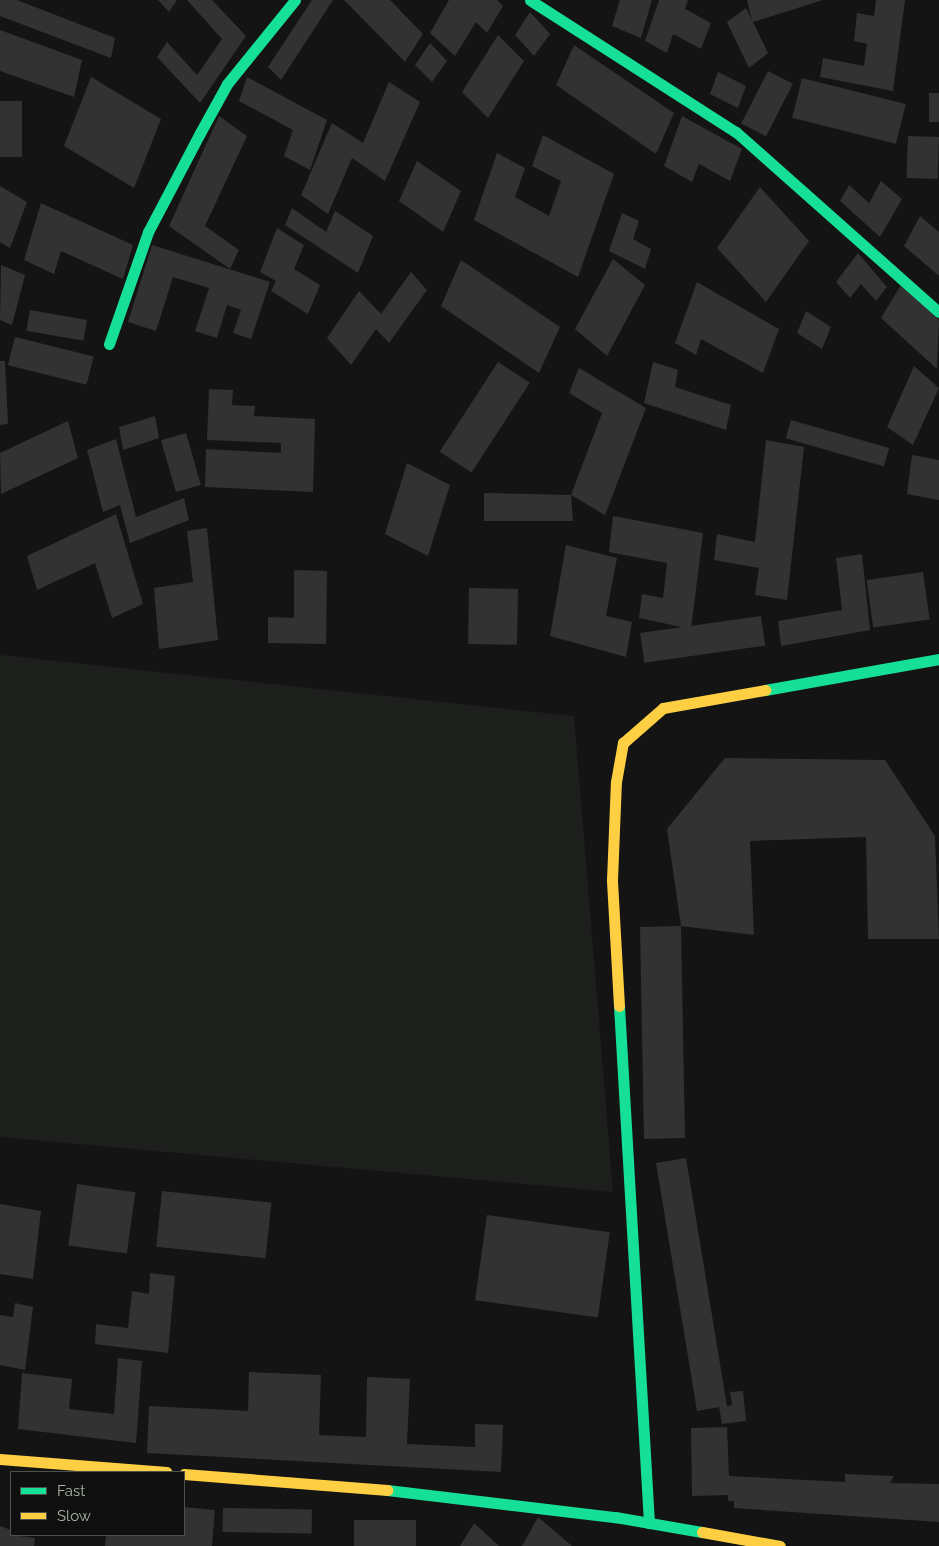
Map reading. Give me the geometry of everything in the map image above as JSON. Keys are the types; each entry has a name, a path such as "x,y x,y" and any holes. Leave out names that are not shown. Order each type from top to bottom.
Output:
{"street":[{"path":"109,344 148,232 200,133 227,84 295,0"},
{"path":"530,0 663,82 736,132 939,312"},
{"path":"649,1523 612,880 616,782 623,743 663,708 939,659"},
{"path":"0,1459 153,1471"},
{"path":"185,1474 409,1492 649,1523 780,1546"}],"shaded area":[{"path":"0,655 574,716 613,1192 0,1137"}],"building":[{"path":"0,0 17,0 115,38 111,58 0,16"},
{"path":"158,0 177,0 169,12"},
{"path":"187,0 212,0 246,36 200,103 157,57 167,42 197,75 222,39"},
{"path":"312,0 333,0 281,80 268,67"},
{"path":"344,0 390,0 423,34 405,62"},
{"path":"449,0 497,0 503,6 487,33 476,22 455,56 430,33"},
{"path":"620,0 652,0 641,38 612,26"},
{"path":"659,0 688,0 685,9 711,23 701,49 673,34 667,53 645,41"},
{"path":"747,0 823,0 753,22 768,53 749,68 727,22 746,8 752,20"},
{"path":"876,0 905,0 893,91 820,77 823,58 864,66 867,44 854,41 857,13 874,16"},
{"path":"530,12 550,34 534,56 515,35"},
{"path":"0,30 82,60 74,97 0,71"},
{"path":"498,35 524,61 488,118 462,92"},
{"path":"430,43 447,61 432,82 415,65"},
{"path":"574,45 674,113 656,154 556,85"},
{"path":"768,71 793,84 766,136 741,124"},
{"path":"718,72 746,86 738,108 710,94"},
{"path":"91,77 161,119 134,188 64,146"},
{"path":"247,77 327,120 310,170 284,156 293,130 239,101"},
{"path":"802,78 906,104 896,144 792,118"},
{"path":"389,82 420,102 385,181 352,158 328,214 301,195 332,123 363,143"},
{"path":"929,93 939,93 939,122 929,122"},
{"path":"0,101 22,101 22,157 0,157"},
{"path":"219,116 247,136 205,226 239,250 230,269 169,226"},
{"path":"682,116 742,149 730,181 699,164 692,182 664,166"},
{"path":"543,135 614,174 578,277 474,220 497,153 525,168 515,197 549,216 561,181 532,166"},
{"path":"908,136 939,137 938,179 907,178"},
{"path":"417,161 461,191 443,232 399,201"},
{"path":"881,181 902,199 880,237 840,201 849,185 869,203"},
{"path":"0,186 27,202 10,248 0,242"},
{"path":"760,187 809,241 766,302 717,248"},
{"path":"41,203 133,245 123,279 61,251 54,274 24,260"},
{"path":"292,208 326,232 335,211 373,236 358,273 285,225"},
{"path":"622,213 639,221 633,239 651,249 645,269 609,251"},
{"path":"920,216 939,232 939,276 904,246"},
{"path":"277,228 304,245 294,269 320,285 308,314 271,291 276,281 260,272"},
{"path":"152,245 270,282 251,339 233,333 241,310 227,305 217,338 195,331 209,288 173,277 156,331 128,322"},
{"path":"858,253 887,287 876,301 861,284 850,298 836,282"},
{"path":"613,259 645,285 607,356 575,329"},
{"path":"461,260 560,327 539,373 441,306"},
{"path":"1,265 25,275 12,325 0,320"},
{"path":"411,272 427,290 389,343 376,329 351,365 327,338 359,291 381,314"},
{"path":"697,282 779,329 763,373 701,339 696,355 675,343"},
{"path":"901,285 939,320 937,369 881,318"},
{"path":"30,310 87,320 83,341 26,331"},
{"path":"806,311 831,327 822,349 797,333"},
{"path":"15,337 94,357 87,385 8,365"},
{"path":"0,361 5,361 8,424 0,425"},
{"path":"498,362 530,383 472,472 440,452"},
{"path":"653,362 678,370 675,387 731,405 726,430 644,403"},
{"path":"914,366 939,388 913,445 887,427"},
{"path":"579,368 646,408 605,515 571,495 602,413 569,393"},
{"path":"209,389 233,390 232,405 255,406 254,416 315,419 313,492 205,487 206,449 281,453 281,443 207,440"},
{"path":"155,416 159,438 123,450 119,427"},
{"path":"791,420 889,448 884,466 786,438"},
{"path":"68,421 78,458 1,494 0,453"},
{"path":"186,433 201,485 176,492 161,440"},
{"path":"116,439 136,517 184,498 189,520 130,543 120,505 103,512 87,450"},
{"path":"766,440 804,447 787,600 755,595 759,568 714,560 717,534 755,542"},
{"path":"912,455 939,460 939,500 907,494"},
{"path":"407,463 450,485 428,556 385,534"},
{"path":"484,493 571,495 573,521 484,521"},
{"path":"116,514 143,604 112,618 95,563 37,590 27,556"},
{"path":"613,516 703,533 691,629 639,618 642,594 663,598 667,563 609,552"},
{"path":"207,528 218,640 159,649 154,588 193,582 187,531"},
{"path":"566,545 617,558 606,616 632,622 626,657 550,636"},
{"path":"862,554 870,630 781,646 778,621 842,610 836,558"},
{"path":"294,570 327,571 326,644 268,643 268,617 294,618"},
{"path":"923,572 930,620 873,627 867,580"},
{"path":"469,588 518,589 517,645 468,644"},
{"path":"761,616 765,646 644,663 640,633"},
{"path":"725,758 885,760 935,836 939,939 868,939 866,837 750,841 754,935 681,926 667,829"},
{"path":"681,926 685,1138 644,1139 640,927"},
{"path":"686,1158 727,1406 732,1405 730,1392 743,1391 746,1421 722,1424 719,1407 697,1411 656,1163"},
{"path":"77,1184 135,1192 127,1254 68,1245"},
{"path":"162,1191 271,1202 266,1258 156,1247"},
{"path":"0,1204 41,1211 33,1279 0,1274"},
{"path":"487,1215 610,1232 598,1317 475,1300"},
{"path":"150,1273 175,1276 168,1353 95,1344 96,1324 128,1328 132,1291 149,1294"},
{"path":"15,1303 33,1307 25,1370 0,1365 0,1315 13,1317"},
{"path":"118,1358 142,1361 136,1443 18,1429 22,1373 72,1379 69,1409 114,1414"},
{"path":"249,1372 321,1375 319,1435 366,1437 367,1377 410,1379 407,1444 475,1447 475,1424 503,1425 501,1472 147,1453 149,1406 248,1411"},
{"path":"727,1427 729,1476 845,1482 845,1474 894,1476 890,1483 939,1484 939,1522 734,1508 734,1501 728,1501 728,1495 692,1496 691,1428"},
{"path":"185,1507 215,1510 212,1546 105,1546 106,1536 185,1536"},
{"path":"223,1508 312,1510 312,1534 223,1532"},
{"path":"538,1517 572,1546 522,1546"},
{"path":"354,1520 416,1520 416,1546 354,1546"},
{"path":"474,1523 499,1546 460,1546"},
{"path":"0,1526 10,1530 10,1536 35,1538 34,1546 0,1546"}],"traffic: fast":[{"path":"109,344 148,232 200,133 227,84 295,0"},
{"path":"530,0 736,132 939,312"},
{"path":"765,690 939,659"},
{"path":"619,1006 649,1523"},
{"path":"387,1490 615,1517 702,1532"}],"traffic: slow":[{"path":"619,1006 612,880 616,782 623,743 663,708 765,690"},
{"path":"0,1459 153,1471"},
{"path":"185,1474 387,1490"},
{"path":"702,1532 780,1546"}]}
